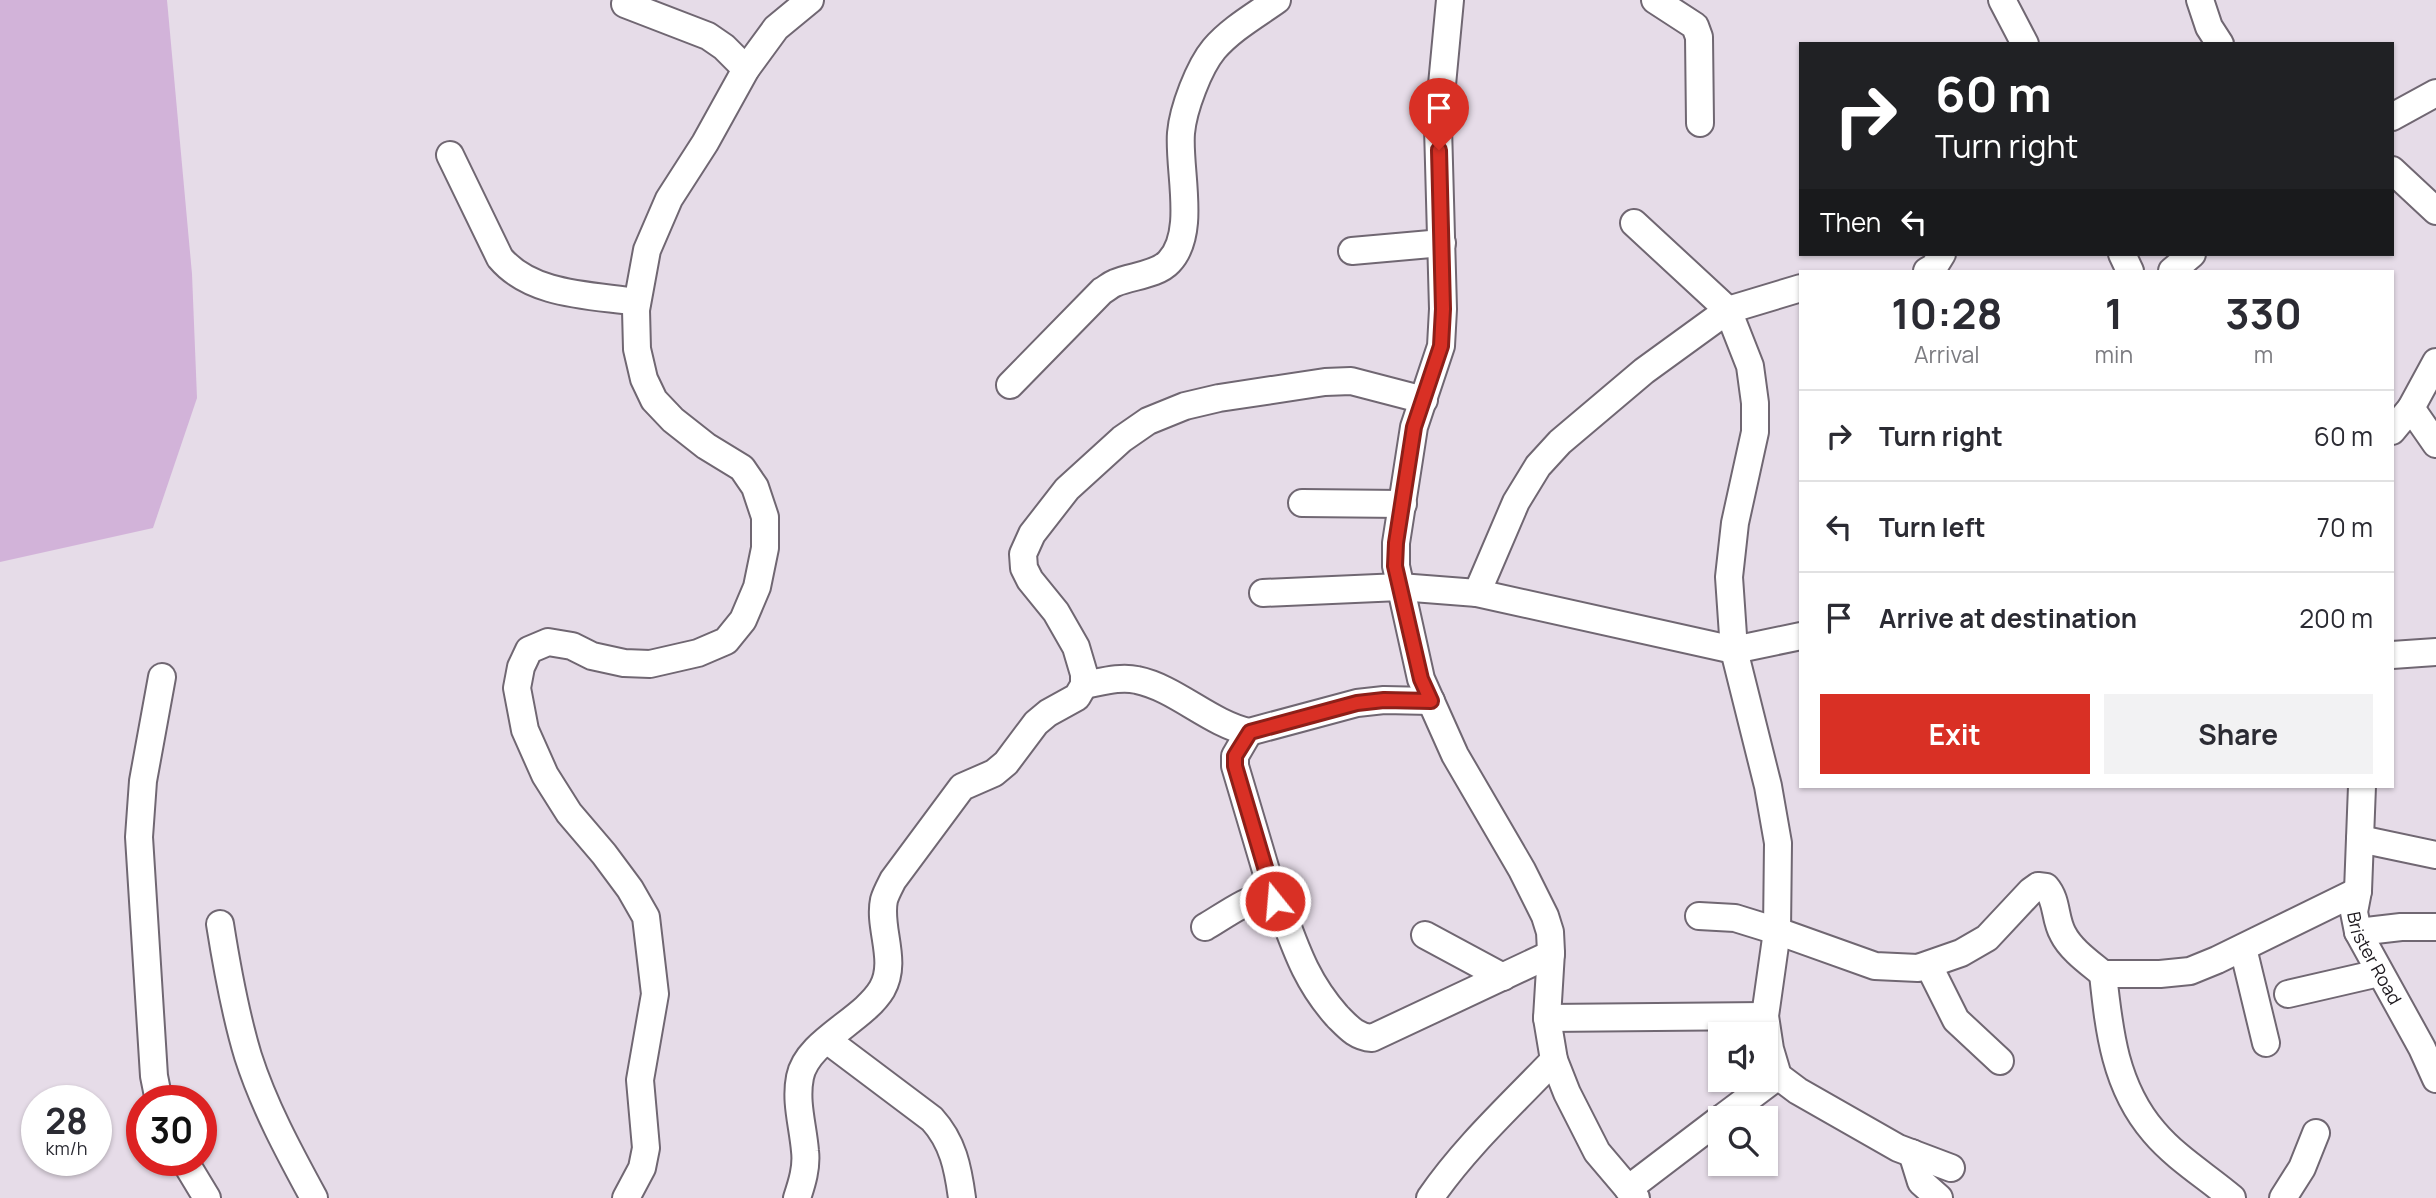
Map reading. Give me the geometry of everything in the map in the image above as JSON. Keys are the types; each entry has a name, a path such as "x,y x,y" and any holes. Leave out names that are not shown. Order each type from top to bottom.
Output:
{"street":[{"path":"626,1198 642,1168 646,1148 640,1080 655,994 646,917 630,889 569,813 545,775 525,730 517,688 521,667 529,650 548,642 572,646 593,656 624,663 650,664 698,653 726,641 743,620 757,587 765,548 765,517 755,487 742,468 706,446 673,420 654,400 644,380 637,349 637,302 646,250 669,199 705,143 746,69 776,28 810,0"},
{"path":"1010,385 1102,291 1115,283 1168,264 1179,248 1183,236 1181,132 1199,76 1213,50 1232,32 1277,0"},
{"path":"1450,0 1438,127 1443,309 1441,346 1414,427 1396,543 1395,566 1421,679 1455,755 1522,870 1545,916 1550,932 1547,1018 1554,1060 1567,1093 1597,1152 1632,1194 1708,1130"},
{"path":"1655,0 1695,26 1699,37 1700,123"},
{"path":"2002,0 2024,42"},
{"path":"2200,0 2209,27 2219,42"},
{"path":"625,4 708,36 724,47 746,69"},
{"path":"2394,116 2436,93"},
{"path":"450,155 500,258 509,269 524,279 548,288 637,302"},
{"path":"2394,172 2436,211"},
{"path":"1634,223 1728,310 1750,366 1755,403 1755,432 1735,523 1729,577 1734,650 1768,786 1778,843 1777,930 1766,1022"},
{"path":"1352,251 1442,243"},
{"path":"1929,270 1941,256"},
{"path":"2173,270 2190,256"},
{"path":"1477,593 1516,502 1545,458 1560,442 1644,372 1728,310 1799,289"},
{"path":"2394,429 2410,408 2436,362"},
{"path":"797,1198 803,1182 806,1154 797,1097 800,1075 808,1058 874,1001 884,985 888,967 884,897 893,880 962,787 994,773 1006,763 1036,723 1077,697 1084,685 1084,674 1076,647 1056,612 1030,580 1024,568 1023,554 1032,534 1067,489 1122,439 1148,421 1185,406 1219,398 1325,382 1351,381 1424,400"},
{"path":"2410,408 2436,444"},
{"path":"1302,503 1403,504"},
{"path":"1263,593 1400,587 1477,593 1734,650 1799,636"},
{"path":"2394,655 2436,652"},
{"path":"155,1085 139,836 143,782 162,677"},
{"path":"1084,685 1136,679 1151,684 1234,729 1250,732 1357,703 1384,700 1431,701"},
{"path":"1250,732 1235,756 1235,766 1275,901"},
{"name":"Brister Road","path":"2362,788 2358,891 2354,912 2358,932 2422,1048 2436,1079"},
{"path":"2360,838 2436,855"},
{"path":"1699,916 1727,917 1777,930 1875,966 1907,969 1929,966 1961,953 1987,938 2031,891 2038,886 2046,887 2054,897 2056,919 2063,936 2103,974 2116,1064 2133,1103 2163,1141 2232,1198"},
{"path":"2103,974 2190,971 2358,891"},
{"path":"1205,927 1252,900 1264,896 1275,901 1280,906 1308,978 1320,996 1351,1031 1373,1038 1550,954"},
{"path":"220,924 231,989 248,1056 264,1098 314,1198"},
{"path":"2358,932 2400,927 2436,927"},
{"path":"1425,935 1503,976"},
{"path":"2243,948 2266,1043"},
{"path":"1929,966 1956,1020 2000,1061"},
{"path":"2288,995 2379,973"},
{"path":"1547,1018 1765,1016"},
{"path":"827,1040 932,1119 946,1134 962,1198"},
{"path":"1430,1198 1493,1122 1554,1060"},
{"path":"1778,1076 1798,1091 1898,1148 1951,1168"},
{"path":"1738,1106 1757,1092"},
{"path":"2283,1198 2301,1168 2316,1133"},
{"path":"1912,1153 1921,1182 1939,1198"},
{"path":"194,1176 207,1198"}],"shaded area":[{"path":"0,0 167,0 192,274 197,398 153,528 0,562"}],"route":[{"path":"1275,901 1235,766 1235,756 1250,732 1357,703 1384,700 1431,701 1421,679 1395,566 1396,543 1414,427 1441,346 1443,309 1439,150"}]}
